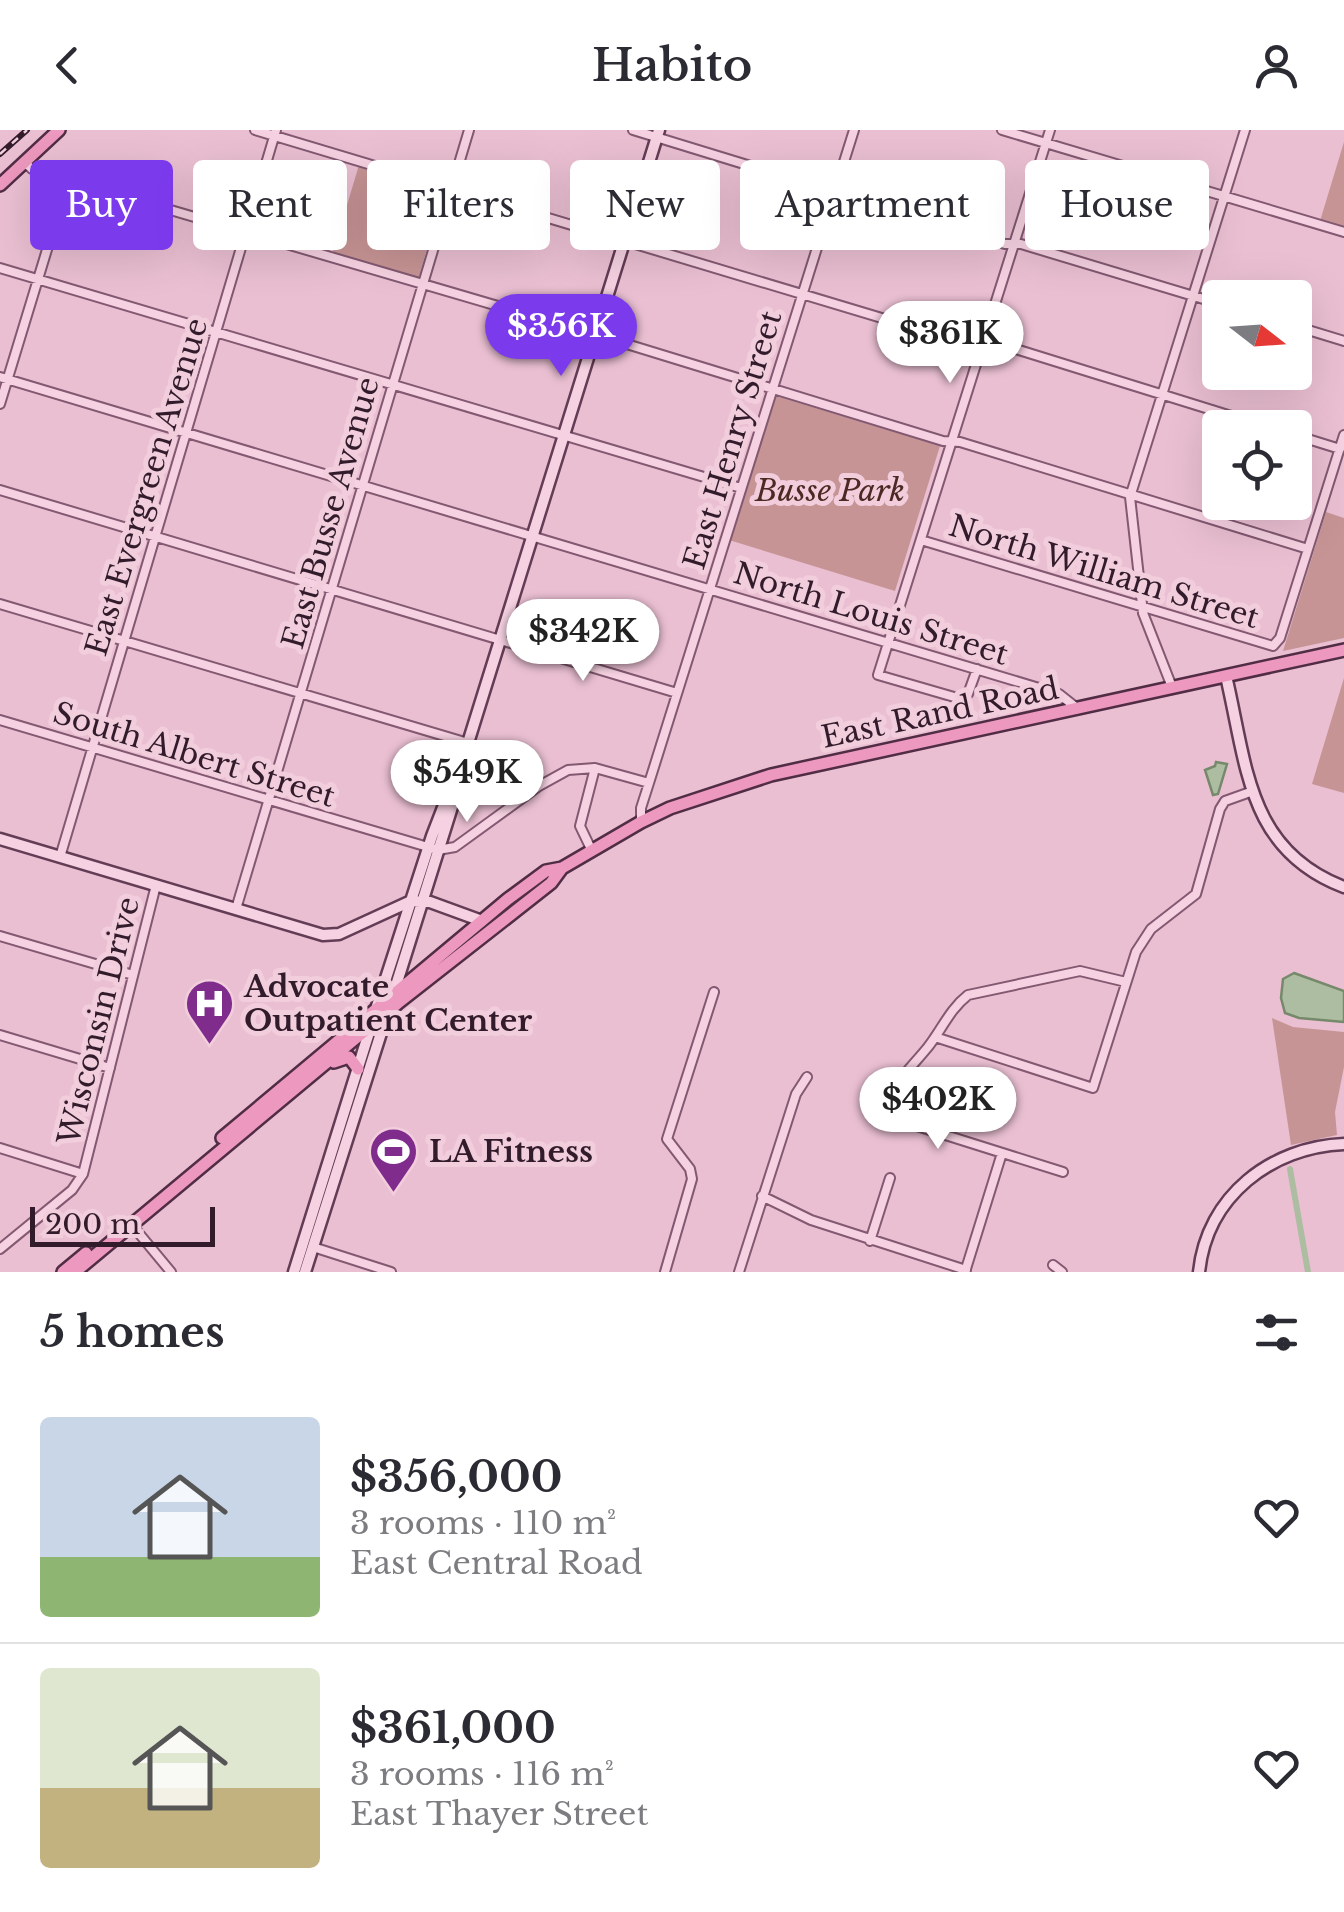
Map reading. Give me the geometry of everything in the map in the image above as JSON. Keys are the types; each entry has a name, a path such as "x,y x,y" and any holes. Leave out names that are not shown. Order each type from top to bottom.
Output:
{"main road":[{"path":"0,185 60,130"},
{"path":"650,160 658,134"},
{"path":"305,1272 382,1010 623,250"},
{"name":"East Rand Road","path":"382,1010 551,883 562,868 670,808 771,775 1344,650"},
{"path":"1226,676 1253,791 1266,824 1301,866 1344,887"},
{"path":"0,839 324,935 338,934 417,901 482,921"},
{"name":"East Rand Road","path":"382,1010 482,921 546,871 562,868"},
{"path":"294,1272 358,1069 382,1010 403,928 417,901"},
{"path":"382,914 396,919 403,928"},
{"path":"75,1272 382,1010"},
{"path":"63,1272 382,1010"},
{"path":"301,1083 344,1057 352,1059 358,1069"},
{"path":"1199,1272 1208,1233 1226,1202 1247,1180 1272,1161 1294,1152 1344,1144"}],"street":[{"path":"254,130 276,133 367,162"},
{"name":"East Busse Avenue","path":"459,160 468,130"},
{"path":"633,130 658,134 740,161"},
{"name":"East Henry Street","path":"844,160 854,130"},
{"path":"1002,130 1344,232"},
{"path":"977,669 968,694 962,699 878,675 1050,130"},
{"path":"1172,687 1142,608 1130,494 1245,130"},
{"name":"East Evergreen Avenue","path":"268,160 276,133"},
{"path":"24,162 30,167"},
{"path":"1005,244 1015,243 1202,299"},
{"path":"0,404 4,378 46,250"},
{"name":"East Evergreen Avenue","path":"60,857 241,250"},
{"path":"304,250 1308,549 1344,435"},
{"name":"East Busse Avenue","path":"236,910 432,250"},
{"path":"661,250 975,346 993,342 1213,410"},
{"name":"East Henry Street","path":"642,822 641,808 816,250"},
{"path":"0,268 742,488"},
{"path":"1312,331 1344,341"},
{"name":"North Louis Street","path":"4,378 977,669 1058,694 1078,709"},
{"path":"1312,440 1340,449"},
{"path":"0,490 677,693"},
{"name":"North William Street","path":"921,540 1273,646 1280,638 1308,549"},
{"path":"0,604 468,743"},
{"name":"South Albert Street","path":"0,720 433,849"},
{"path":"592,849 580,826 595,768"},
{"path":"433,849 455,847 556,776 573,769 595,768 649,783"},
{"path":"935,1037 1093,1088 1142,938 1196,894 1220,809 1225,801 1253,791"},
{"name":"Wisconsin Drive","path":"1,1246 72,1190 83,1174 156,885"},
{"path":"0,936 133,976"},
{"path":"1063,1172 885,1116 902,1072 968,995 1080,971 1126,982"},
{"path":"665,1272 692,1180 690,1169 667,1139 714,992"},
{"path":"0,1035 110,1068"},
{"path":"740,1272 796,1094 807,1077"},
{"path":"0,1148 83,1174"},
{"path":"762,1196 811,1220 966,1271 1002,1153"},
{"path":"870,1241 890,1178"},
{"path":"132,1225 171,1272"},
{"path":"313,1247 391,1272"},
{"path":"1053,1265 1062,1272"}],"green space":[{"path":"1344,142 1344,228 1320,221"},
{"path":"359,165 367,167 367,250 427,250 419,277 332,255 334,250 347,250 347,205"},
{"name":"Busse Park","path":"776,396 940,446 895,591 729,540"},
{"path":"1326,512 1344,518 1344,638 1283,651"},
{"path":"1344,678 1344,793 1312,784"},
{"path":"1272,1018 1293,1027 1344,1032 1344,1067 1335,1112 1337,1135 1291,1145"}],"shaded area":[{"path":"1216,762 1227,764 1218,794 1213,795 1205,770"},
{"path":"1294,973 1344,991 1344,1022 1285,1013 1281,998 1283,979"}],"waterway":[{"path":"1290,1169 1308,1272"}],"railway":[{"path":"0,154 27,130"}],"place":[{"name":"Advocate Outpatient Center","path":"209,1046"},
{"name":"LA Fitness","path":"394,1194"}]}
